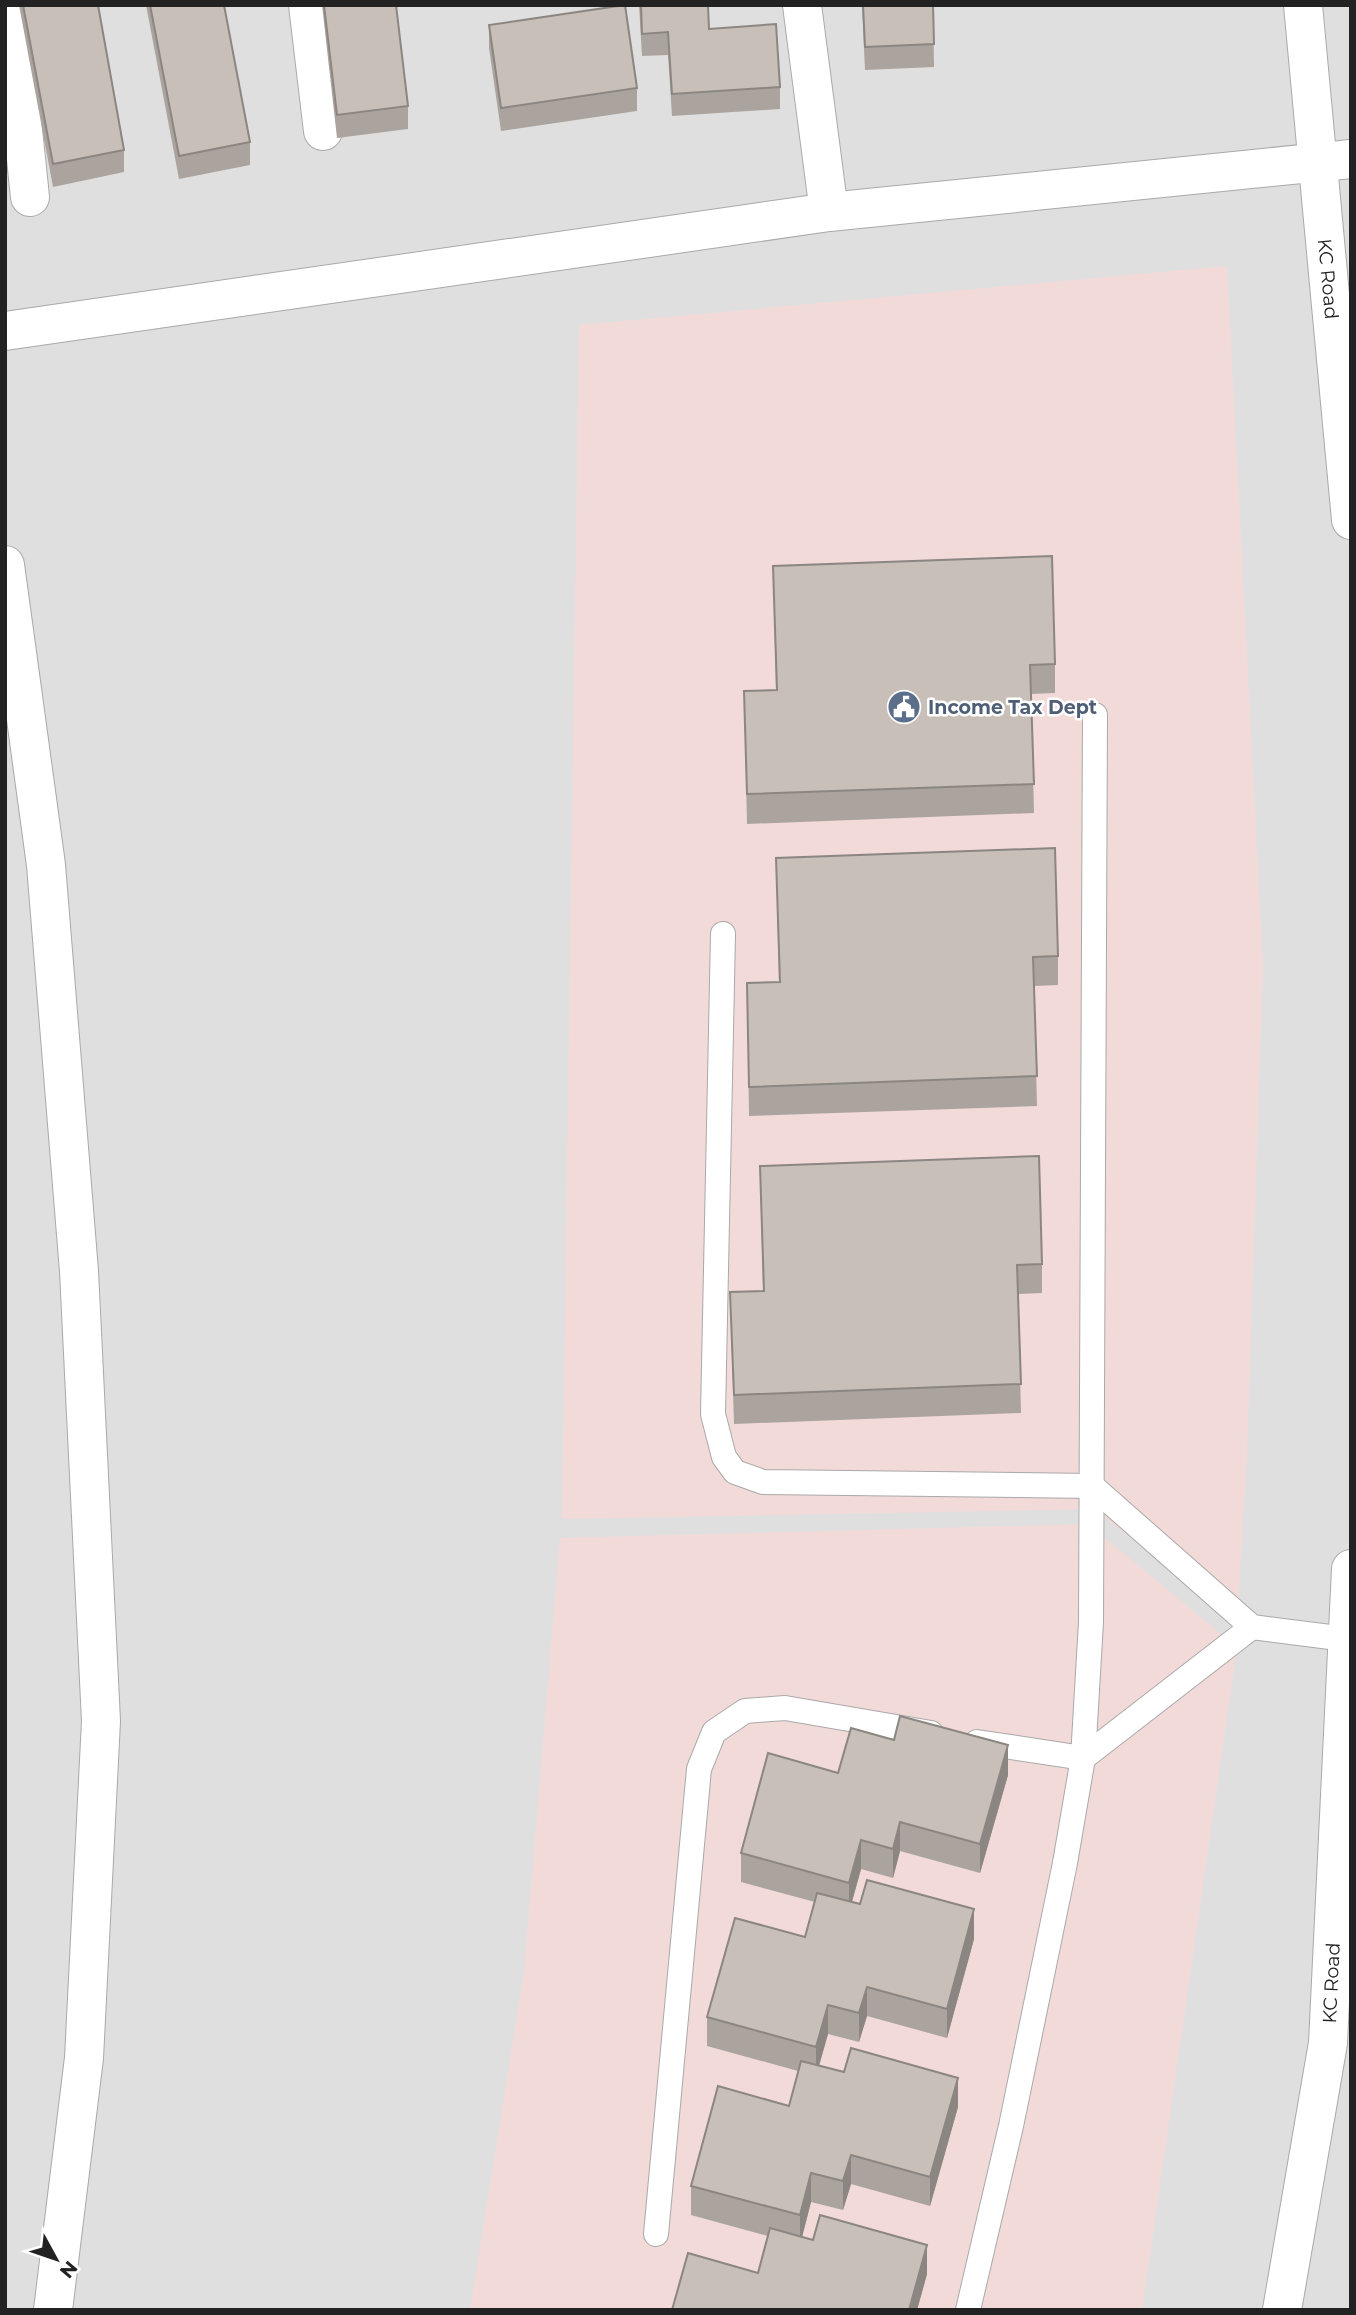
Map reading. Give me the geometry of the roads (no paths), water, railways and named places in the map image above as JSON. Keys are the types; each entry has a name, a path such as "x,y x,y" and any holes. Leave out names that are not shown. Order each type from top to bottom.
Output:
{"street":[{"path":"10,5 30,197"},
{"path":"308,5 323,131"},
{"path":"802,5 829,212"},
{"name":"KC Road","path":"1303,5 1334,161 1351,520"},
{"path":"5,331 829,212 1334,161"},
{"path":"5,565 47,879 79,1270 101,1721 84,2058 53,2310"},
{"name":"KC Road","path":"1282,2310 1328,2043 1351,1569"}],"lane":[{"path":"968,2310 1012,2126 1065,1863 1083,1758 1091,1622 1095,715"},
{"path":"723,934 713,1414 724,1457 735,1472 762,1482 1092,1486 1252,1627 1346,1639"},
{"path":"656,2234 699,1769 714,1732 745,1711 785,1708 1083,1758 1252,1627"}],"place":[{"name":"Income Tax Dept","path":"904,707"}]}
